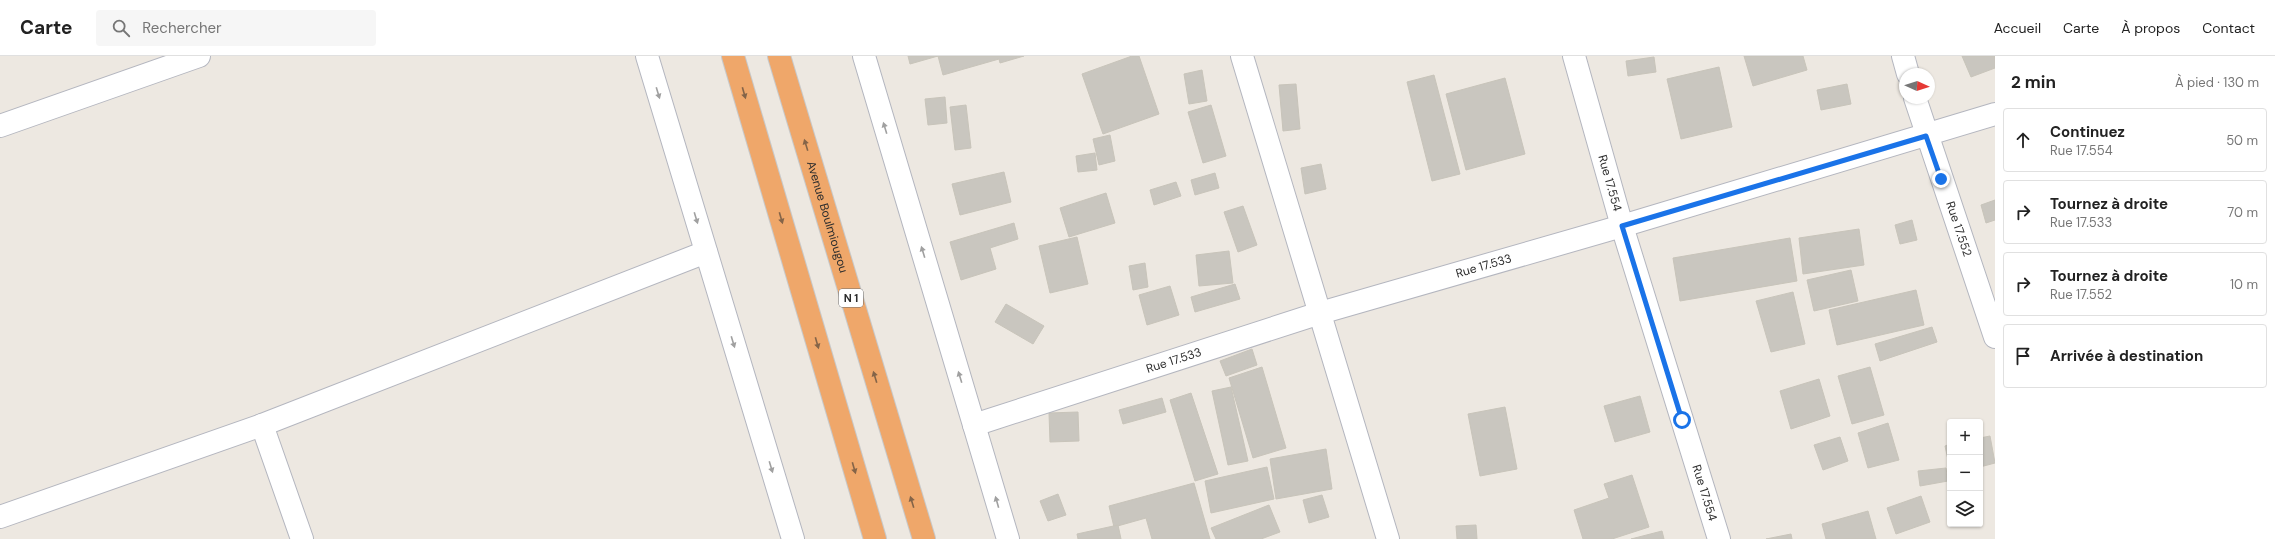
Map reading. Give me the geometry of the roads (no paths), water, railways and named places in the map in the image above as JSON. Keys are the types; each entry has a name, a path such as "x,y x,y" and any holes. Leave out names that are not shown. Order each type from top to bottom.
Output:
{"highway":[{"path":"733,56 875,539"},
{"name":"Avenue Boulmiougou","path":"779,56 924,539"}],"street":[{"path":"0,126 199,56"},
{"path":"647,56 793,539"},
{"path":"864,56 1008,539"},
{"path":"1242,56 1388,539"},
{"name":"Rue 17.554","path":"1574,56 1622,226 1719,539"},
{"path":"1903,56 1906,68"},
{"name":"Rue 17.552","path":"1917,104 1926,136 1995,337"},
{"name":"Rue 17.533","path":"974,425 1320,313 1622,226 1926,136 1995,114"},
{"path":"0,517 262,425 706,252"},
{"path":"262,425 302,539"}]}
